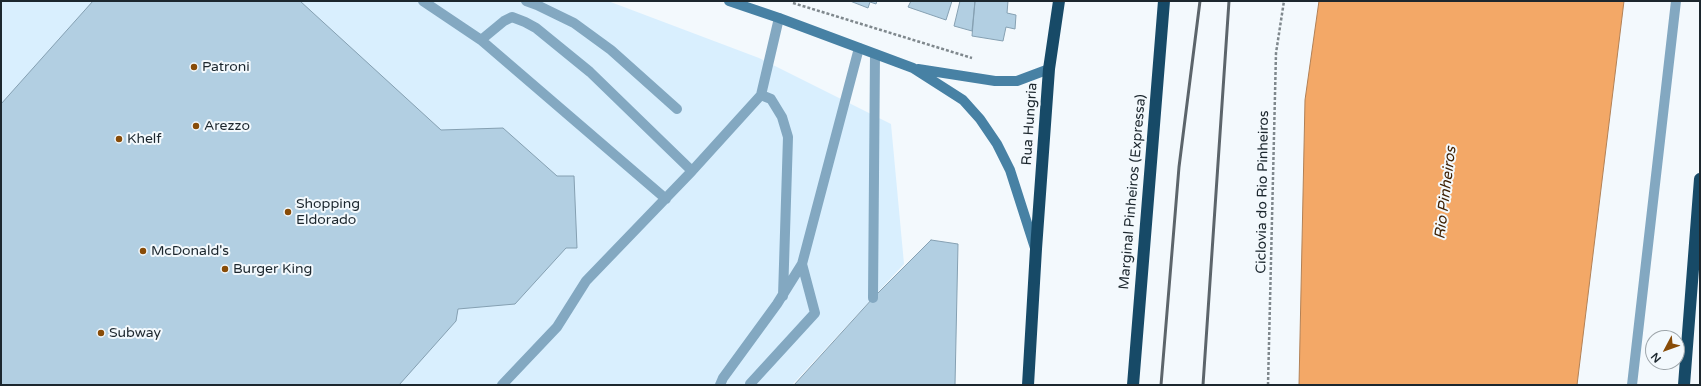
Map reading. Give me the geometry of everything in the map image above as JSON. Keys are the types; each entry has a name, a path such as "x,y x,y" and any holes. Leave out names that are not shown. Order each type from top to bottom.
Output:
{"highway":[{"name":"Rua Hungria","path":"1028,385 1048,69 1059,1"},
{"name":"Marginal Pinheiros (Expressa)","path":"1133,385 1164,1"},
{"path":"1684,385 1700,179"}],"street":[{"path":"729,1 913,68 995,81 1017,81 1048,69"},
{"path":"913,68 963,100 980,119 997,144 1010,170 1036,249"}],"lane":[{"path":"423,1 482,40 666,199"},
{"path":"526,1 574,22 611,50 677,109"},
{"path":"1632,385 1676,1"},
{"path":"482,40 504,21 512,17 536,28 590,72 692,171"},
{"path":"502,385 557,327 586,281 666,199 761,95 779,18"},
{"path":"720,385 723,378 783,296 802,264 859,48"},
{"path":"873,298 875,54"},
{"path":"761,95 771,99 782,116 788,137 783,296"},
{"path":"750,384 815,313 802,264"}],"path":[{"path":"787,1 976,60 972,77"},
{"name":"Ciclovia do Rio Pinheiros","path":"1268,385 1276,53 1284,1"}],"shaded area":[{"path":"1,1 608,1 759,58 891,124 904,264 792,385 1,385"}],"water":[{"name":"Rio Pinheiros","path":"1319,1 1624,1 1577,385 1299,385 1305,100"}],"building":[{"name":"Shopping Eldorado","path":"93,1 300,1 441,130 503,128 557,176 574,176 577,248 566,248 515,304 458,309 456,321 399,385 1,385 1,104"},
{"path":"850,1 877,1 876,4 870,2 868,8"},
{"path":"911,1 952,1 946,20 908,7"},
{"path":"960,1 975,1 972,31 954,26"},
{"path":"975,1 1008,1 1007,13 1016,15 1015,29 1006,27 1003,41 972,36"},
{"path":"931,240 958,244 955,385 794,385 873,298"}],"railway":[{"path":"1161,385 1179,167 1200,1"},
{"path":"1203,385 1229,1"}],"place":[{"name":"Patroni","path":"194,67"},
{"name":"Arezzo","path":"196,126"},
{"name":"Khelf","path":"119,139"},
{"name":"Shopping Eldorado","path":"288,212"},
{"name":"McDonald's","path":"143,251"},
{"name":"Burger King","path":"225,269"},
{"name":"Subway","path":"101,333"}]}
